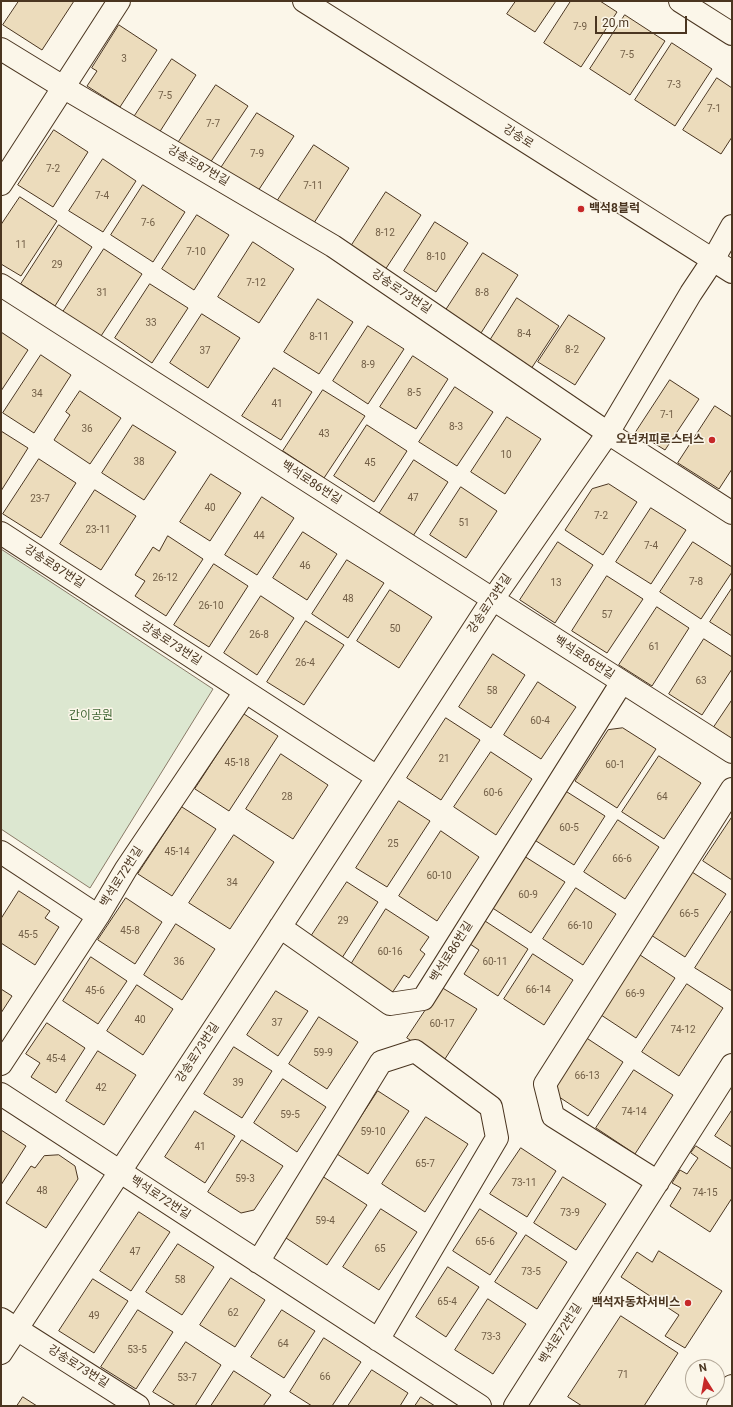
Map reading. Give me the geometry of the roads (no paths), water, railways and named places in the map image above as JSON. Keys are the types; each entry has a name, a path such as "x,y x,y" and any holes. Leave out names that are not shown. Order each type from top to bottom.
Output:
{"street":[{"path":"1,184 118,1"},
{"name":"강송로","path":"304,1 732,272"},
{"path":"680,1 732,34"},
{"name":"강송로87번길","path":"1,49 333,246"},
{"name":"강송로73번길","path":"1,1353 9,1324 120,1172 493,599 608,433 732,226"},
{"name":"강송로73번길","path":"333,246 608,433 732,514"},
{"name":"백석로86번길","path":"1,285 732,752"},
{"name":"강송로87번길","path":"1,533 107,602"},
{"name":"강송로73번길","path":"107,602 377,777"},
{"name":"백석로86번길","path":"280,927 390,1004 423,999 622,682"},
{"name":"백석로72번길","path":"1,1064 98,916 126,869 245,692"},
{"path":"732,789 545,1084 553,1116 658,1182 732,1065"},
{"path":"1,852 98,916"},
{"path":"258,1262 381,1062 415,1051 491,1107 497,1138 378,1340"},
{"name":"백석로72번길","path":"1,1094 480,1406"},
{"name":"백석로72번길","path":"515,1406 658,1182"},
{"name":"강송로73번길","path":"9,1324 138,1406"},
{"path":"718,1406 732,1386"}],"place":[{"name":"백석8블럭","path":"581,209"},
{"name":"오넌커피로스터스","path":"712,440"},
{"name":"백석자동차서비스","path":"688,1303"}],"park label":[{"name":"간이공원","path":"91,716"}]}
